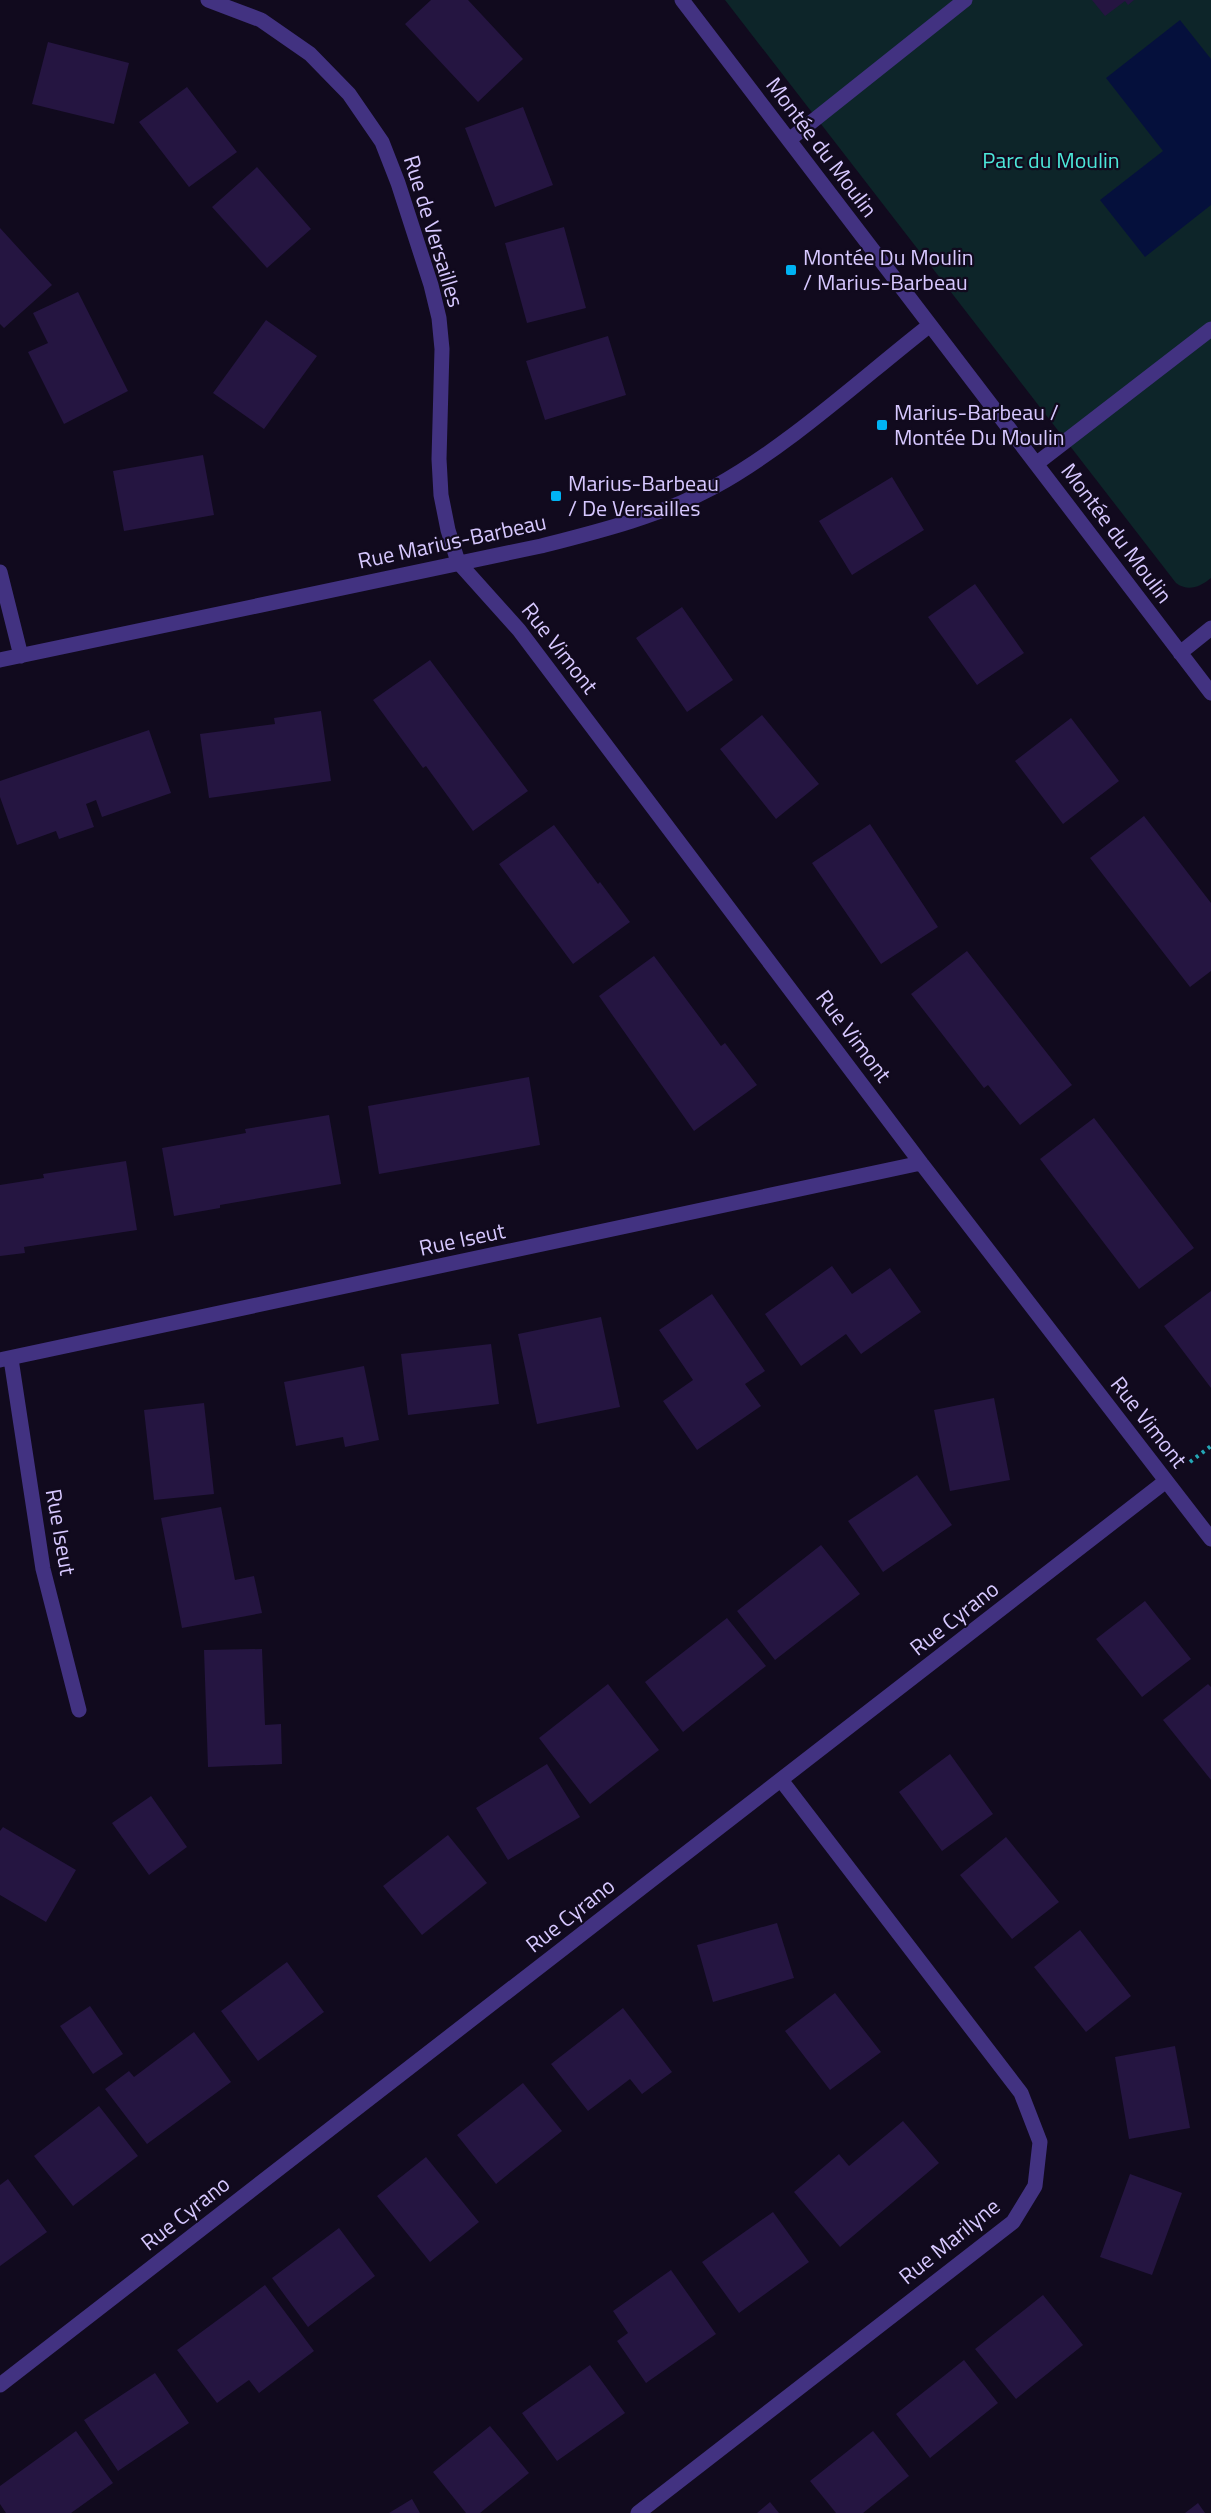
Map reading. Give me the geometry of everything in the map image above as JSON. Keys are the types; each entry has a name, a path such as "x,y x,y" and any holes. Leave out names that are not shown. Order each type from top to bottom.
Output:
{"street":[{"name":"Rue de Versailles","path":"208,0 261,20 310,54 349,94 382,142 413,229 439,318 442,349 439,427 441,495 448,530 458,562"},
{"name":"Montée du Moulin","path":"682,0 1211,693"},
{"path":"789,140 965,0"},
{"name":"Rue Marius-Barbeau","path":"0,660 541,546 630,523 712,488 748,466 787,439 930,325"},
{"path":"1036,464 1211,329"},
{"name":"Rue Vimont","path":"458,562 519,630 921,1163 1211,1539"},
{"path":"0,572 21,656"},
{"path":"1180,652 1211,628"},
{"name":"Rue Iseut","path":"80,1710 43,1569 6,1360 921,1163"},
{"name":"Rue Cyrano","path":"0,2385 1167,1481"},
{"name":"Rue Marilyne","path":"638,2513 1013,2222 1035,2186 1040,2142 1021,2093 781,1780"}],"green space":[{"name":"Parc du Moulin","path":"725,0 1211,0 1211,578 1203,584 1189,588 1176,583"}],"shaded area":[{"path":"1180,20 1211,59 1211,205 1145,257 1100,200 1163,151 1106,78"}],"building":[{"path":"431,0 468,0 523,59 478,102 405,24"},
{"path":"1092,0 1134,0 1128,5 1125,1 1105,16"},
{"path":"48,42 129,63 114,124 32,104"},
{"path":"187,87 237,152 189,187 139,122"},
{"path":"523,107 553,185 495,207 465,128"},
{"path":"257,167 311,229 267,268 212,207"},
{"path":"564,227 586,308 527,323 505,243"},
{"path":"0,228 52,285 4,328 0,324"},
{"path":"78,292 128,391 64,424 28,352 48,343 33,313"},
{"path":"266,320 317,356 264,429 213,393"},
{"path":"608,336 626,395 545,420 526,361"},
{"path":"203,455 214,515 124,531 113,471"},
{"path":"892,477 924,530 852,575 819,521"},
{"path":"975,584 1024,653 977,685 928,617"},
{"path":"682,607 733,680 687,712 636,638"},
{"path":"430,660 528,791 473,831 426,766 423,768 373,700"},
{"path":"321,711 331,781 209,798 200,734 275,724 274,718"},
{"path":"762,715 819,784 776,819 720,749"},
{"path":"1071,718 1119,781 1063,824 1015,761"},
{"path":"149,730 171,793 102,817 96,800 86,804 94,827 59,839 56,831 17,845 0,797 0,781"},
{"path":"1144,816 1211,903 1211,971 1190,987 1090,858"},
{"path":"870,824 938,927 881,964 812,863"},
{"path":"554,825 630,922 573,964 499,864"},
{"path":"967,951 1072,1085 1020,1125 988,1085 984,1088 911,994"},
{"path":"654,956 721,1046 725,1043 757,1085 694,1131 599,996"},
{"path":"529,1077 540,1145 379,1174 368,1106"},
{"path":"329,1115 341,1184 220,1205 220,1208 174,1216 162,1148 246,1133 245,1129"},
{"path":"1094,1118 1194,1248 1139,1289 1040,1159"},
{"path":"126,1161 137,1230 24,1247 25,1253 0,1256 0,1185 44,1178 43,1174"},
{"path":"832,1266 852,1294 890,1268 921,1312 861,1354 846,1334 801,1366 765,1314"},
{"path":"1211,1291 1211,1388 1164,1326"},
{"path":"712,1294 765,1371 745,1384 761,1406 697,1450 663,1401 693,1380 659,1330"},
{"path":"601,1317 620,1407 537,1424 518,1334"},
{"path":"491,1344 499,1404 408,1415 401,1354"},
{"path":"364,1366 379,1440 345,1447 343,1437 296,1446 284,1382"},
{"path":"994,1398 1010,1480 950,1491 934,1410"},
{"path":"204,1403 214,1494 154,1500 144,1410"},
{"path":"917,1475 952,1525 883,1572 848,1521"},
{"path":"221,1507 235,1580 254,1576 262,1613 182,1628 161,1518"},
{"path":"821,1545 860,1594 775,1660 737,1611"},
{"path":"1145,1601 1191,1659 1142,1697 1096,1639"},
{"path":"727,1618 766,1666 683,1732 645,1682"},
{"path":"262,1649 265,1725 281,1724 282,1764 208,1767 204,1650"},
{"path":"608,1684 659,1750 590,1804 539,1738"},
{"path":"1208,1684 1211,1687 1211,1780 1163,1720"},
{"path":"950,1754 993,1814 942,1851 899,1792"},
{"path":"547,1764 580,1817 508,1860 476,1808"},
{"path":"151,1796 187,1847 149,1875 112,1823"},
{"path":"3,1827 76,1870 46,1922 0,1895 0,1831"},
{"path":"448,1835 487,1883 422,1935 383,1886"},
{"path":"1006,1837 1059,1902 1012,1939 960,1875"},
{"path":"777,1923 794,1978 713,2002 697,1945"},
{"path":"1080,1930 1131,1996 1086,2032 1034,1967"},
{"path":"287,1962 324,2012 258,2061 221,2011"},
{"path":"835,1993 881,2052 830,2090 785,2031"},
{"path":"90,2006 123,2054 93,2074 60,2026"},
{"path":"623,2008 672,2072 642,2094 630,2079 588,2111 551,2064"},
{"path":"194,2032 231,2082 147,2144 105,2089 129,2071 134,2077"},
{"path":"1175,2046 1190,2128 1129,2139 1115,2057"},
{"path":"523,2083 562,2131 496,2184 457,2135"},
{"path":"99,2106 138,2156 73,2206 34,2156"},
{"path":"903,2121 939,2163 840,2247 794,2192 839,2154 849,2166"},
{"path":"426,2157 479,2222 430,2262 377,2196"},
{"path":"1130,2174 1182,2193 1152,2275 1100,2257"},
{"path":"8,2179 47,2232 0,2266 0,2185"},
{"path":"773,2212 809,2262 739,2313 702,2262"},
{"path":"339,2228 375,2276 308,2327 272,2278"},
{"path":"671,2270 716,2334 646,2383 617,2341 628,2333 613,2311"},
{"path":"265,2285 314,2351 259,2393 249,2380 217,2403 177,2350"},
{"path":"1043,2295 1083,2345 1016,2399 975,2349"},
{"path":"964,2360 998,2403 930,2458 896,2414"},
{"path":"590,2365 625,2413 557,2461 522,2413"},
{"path":"155,2373 189,2423 118,2471 84,2420"},
{"path":"490,2426 529,2473 480,2513 466,2513 433,2472"},
{"path":"76,2431 113,2483 71,2513 6,2513 0,2504 0,2486"},
{"path":"873,2431 909,2476 863,2513 836,2513 810,2481"},
{"path":"412,2499 420,2513 389,2513"},
{"path":"770,2502 779,2513 757,2513"},
{"path":"1198,2503 1205,2513 1185,2513"}],"place":[{"name":"Montée Du Moulin / Marius-Barbeau","path":"791,270"},
{"name":"Marius-Barbeau / Montée Du Moulin","path":"882,425"},
{"name":"Marius-Barbeau / De Versailles","path":"556,496"}]}
